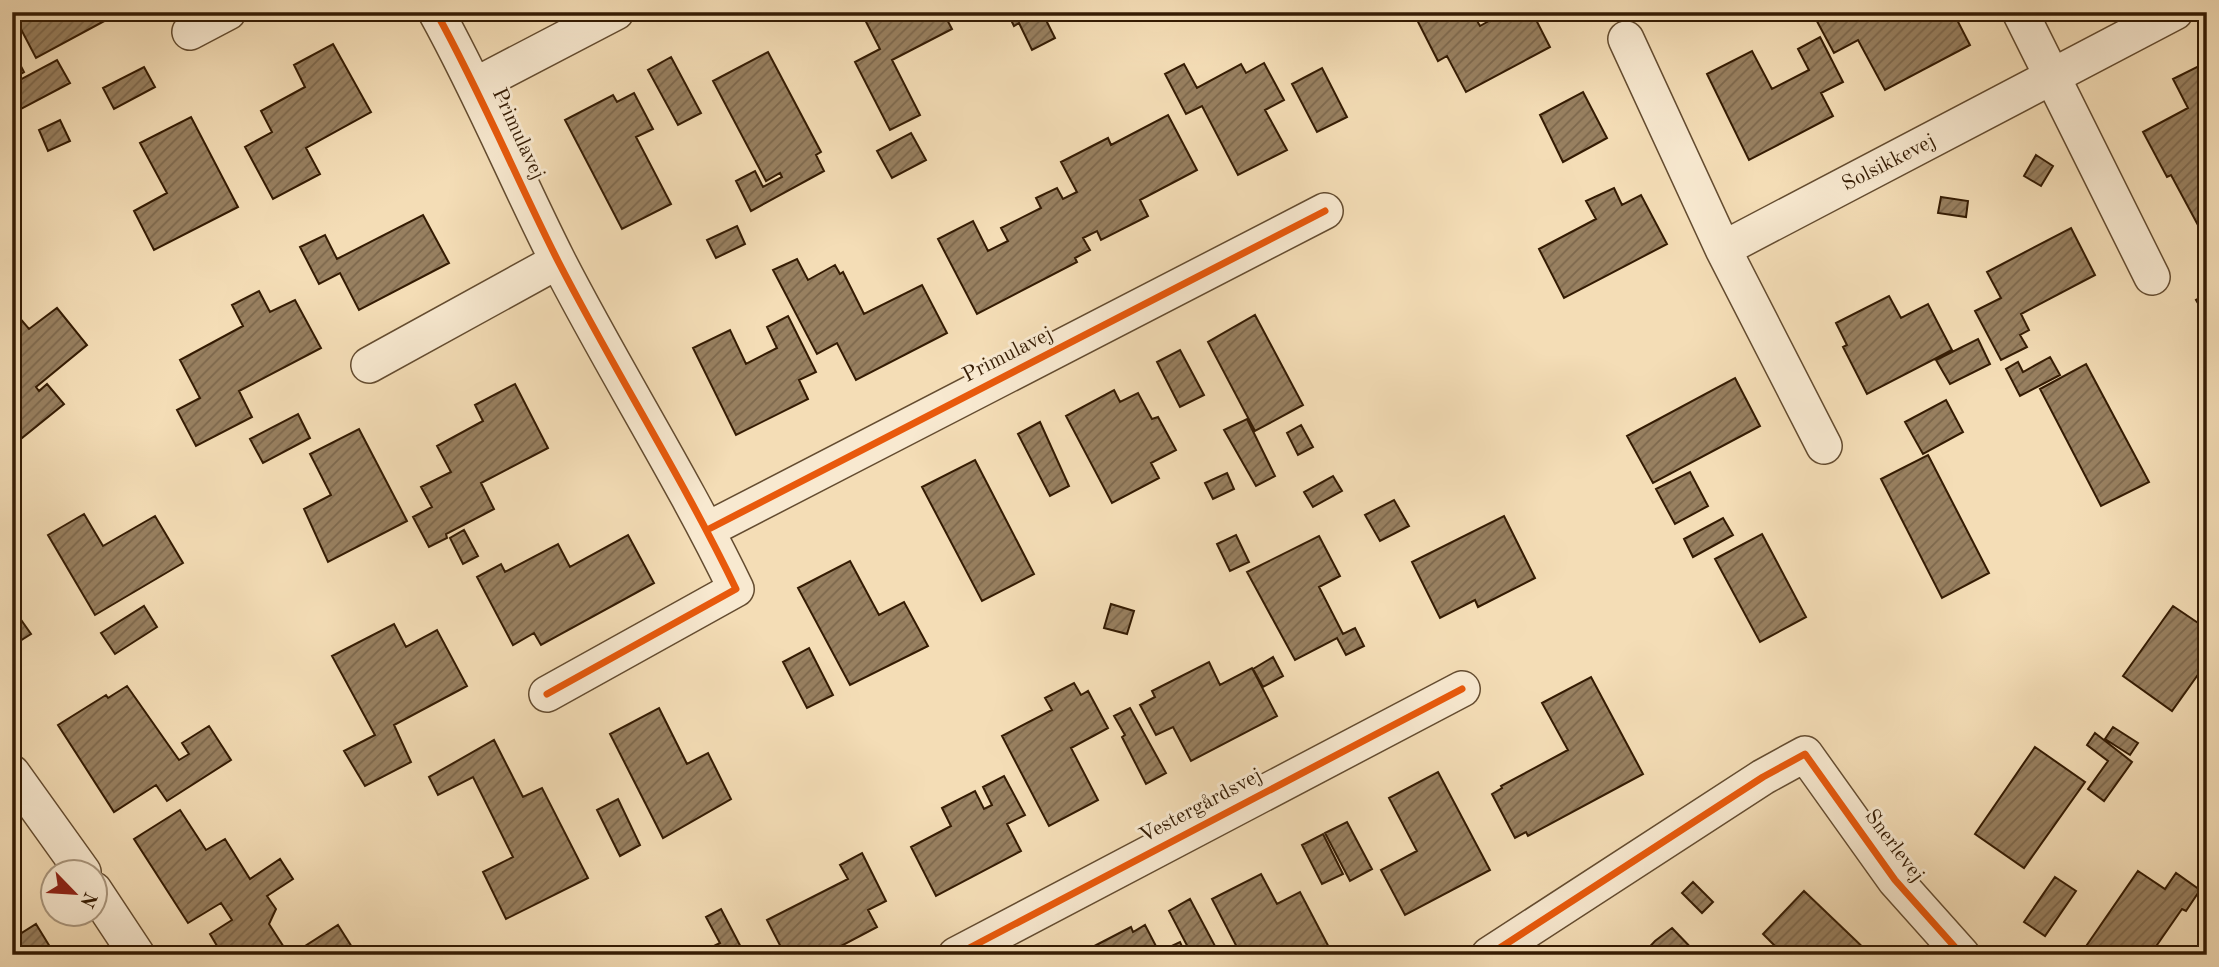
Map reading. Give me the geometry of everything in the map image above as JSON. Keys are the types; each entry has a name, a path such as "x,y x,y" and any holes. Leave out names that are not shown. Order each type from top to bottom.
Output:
{"street":[{"path":"190,32 228,12"},
{"name":"Primulavej","path":"436,12 476,85 558,261 707,530 736,589 547,694"},
{"name":"Primulavej","path":"476,85 616,12"},
{"path":"2020,12 2152,277"},
{"name":"Solsikkevej","path":"1723,249 2055,78 2175,12"},
{"path":"1626,39 1723,249 1824,446"},
{"name":"Primulavej","path":"707,530 1325,211"},
{"path":"369,365 558,261"},
{"name":"Vestergårdsvej","path":"956,955 1462,689"},
{"name":"Snerlevej","path":"1489,955 1763,777 1805,754 1895,880 1962,955"},
{"path":"12,773 72,858"},
{"path":"108,911 137,955"}],"building":[{"path":"12,12 121,12 36,58"},
{"path":"861,12 943,12 952,29 892,60 920,115 890,130 855,62 880,49"},
{"path":"1007,12 1042,12 1055,38 1032,50 1019,23 1014,26"},
{"path":"1413,12 1472,12 1480,26 1505,12 1532,12 1550,47 1466,92 1447,56 1438,61"},
{"path":"1812,12 1851,12 1854,17 1864,12 1953,12 1970,45 1885,90 1858,40 1834,53"},
{"path":"1820,37 1843,82 1821,93 1833,116 1749,160 1707,74 1752,51 1772,89 1809,70 1798,49"},
{"path":"333,44 371,112 306,148 320,174 273,199 245,147 272,132 261,111 305,87 294,65"},
{"path":"12,49 24,72 12,79"},
{"path":"768,52 821,152 816,155 824,171 751,211 736,181 755,171 763,187 782,177 780,173 766,181 713,81"},
{"path":"671,57 701,113 678,125 648,70"},
{"path":"57,60 70,83 21,109 12,91 12,84"},
{"path":"2207,62 2206,240 2171,175 2167,177 2143,132 2188,108 2173,79"},
{"path":"1264,63 1284,100 1265,110 1287,150 1238,175 1202,106 1186,114 1165,74 1184,64 1197,88 1241,64 1246,73"},
{"path":"144,67 155,87 114,109 103,88"},
{"path":"1322,68 1347,117 1317,132 1292,84"},
{"path":"1583,92 1607,138 1563,162 1540,115"},
{"path":"634,93 653,129 636,137 671,204 622,229 565,120 613,95 617,102"},
{"path":"1168,115 1197,170 1140,200 1148,216 1101,240 1097,231 1083,238 1090,250 1075,258 1077,262 977,314 938,239 973,221 988,251 1008,241 1001,228 1041,208 1036,198 1057,188 1063,199 1077,192 1061,162 1108,138 1111,145"},
{"path":"191,117 238,207 154,250 134,211 167,193 140,143"},
{"path":"60,120 70,141 48,151 39,130"},
{"path":"911,133 926,160 892,178 877,151"},
{"path":"2036,155 2053,166 2041,186 2024,176"},
{"path":"1614,188 1622,205 1641,195 1667,244 1564,298 1539,249 1596,219 1586,201"},
{"path":"1941,197 1968,201 1966,217 1938,213"},
{"path":"423,215 449,263 359,310 340,273 319,284 300,247 325,235 337,259"},
{"path":"737,226 745,244 716,258 707,240"},
{"path":"2071,228 2095,275 2021,314 2029,330 2020,335 2027,347 2001,360 1975,311 2001,298 1987,272"},
{"path":"797,259 808,280 835,265 840,274 843,272 864,314 922,285 947,333 856,380 837,343 817,354 773,270"},
{"path":"259,291 270,312 295,300 321,348 239,391 252,417 196,446 177,410 200,398 180,360 243,326 232,305"},
{"path":"2207,294 2207,319 2196,300"},
{"path":"1889,296 1901,318 1928,304 1952,350 1867,394 1843,347 1847,345 1836,323"},
{"path":"57,308 87,345 36,387 39,391 47,384 64,404 17,442 12,436 12,309 29,329"},
{"path":"1255,315 1303,405 1255,431 1208,342"},
{"path":"788,316 816,372 799,380 808,399 736,435 693,348 730,330 746,364 777,348 767,327"},
{"path":"1978,339 1990,364 1950,384 1936,360"},
{"path":"1180,350 1204,395 1180,407 1157,362"},
{"path":"2050,357 2060,375 2020,396 2006,369 2018,362 2023,372"},
{"path":"2086,364 2149,482 2101,506 2040,389"},
{"path":"1735,378 1760,426 1653,483 1627,436"},
{"path":"515,384 548,448 481,483 494,509 446,534 447,538 429,547 413,517 432,507 421,487 451,472 437,446 483,421 475,405"},
{"path":"1114,390 1120,402 1138,393 1152,419 1158,417 1176,450 1151,463 1159,478 1112,503 1066,416"},
{"path":"1946,400 1963,432 1923,454 1905,422"},
{"path":"2207,405 2207,422 2200,409"},
{"path":"298,414 310,438 263,463 250,439"},
{"path":"1247,419 1275,476 1256,486 1224,430"},
{"path":"1040,422 1069,486 1050,496 1018,434"},
{"path":"1301,425 1313,447 1298,455 1287,433"},
{"path":"359,429 407,521 328,562 304,509 331,495 310,454"},
{"path":"1928,455 1989,573 1942,598 1881,479"},
{"path":"975,460 1034,574 982,601 922,487"},
{"path":"1690,472 1708,506 1675,524 1656,489"},
{"path":"1227,473 1234,489 1213,499 1205,483"},
{"path":"1333,476 1342,491 1313,507 1304,492"},
{"path":"1394,500 1409,526 1380,541 1365,515"},
{"path":"84,514 103,546 155,516 183,563 95,615 48,535"},
{"path":"1504,516 1535,578 1478,607 1475,600 1440,618 1412,562"},
{"path":"1723,518 1733,535 1693,557 1684,539"},
{"path":"464,530 478,556 463,564 450,538"},
{"path":"1762,534 1806,617 1760,642 1715,559"},
{"path":"628,535 654,583 541,645 534,633 513,645 477,577 501,564 505,572 558,544 570,567"},
{"path":"1236,535 1249,562 1230,571 1217,544"},
{"path":"1319,536 1340,576 1319,587 1343,634 1355,628 1364,646 1346,655 1337,638 1295,660 1247,572"},
{"path":"850,561 879,615 904,602 928,646 850,685 798,588"},
{"path":"1111,604 1134,611 1127,634 1104,628"},
{"path":"144,606 157,627 115,654 101,633"},
{"path":"2173,606 2207,629 2207,662 2172,711 2123,676"},
{"path":"12,607 31,634 12,646"},
{"path":"394,624 406,647 437,630 467,686 394,725 411,762 365,786 344,751 375,735 332,656"},
{"path":"809,648 833,695 807,708 783,662"},
{"path":"1273,657 1283,676 1263,687 1253,669"},
{"path":"1209,662 1220,685 1252,668 1277,716 1191,761 1173,727 1156,735 1140,705 1155,697 1152,691"},
{"path":"1591,677 1643,774 1528,836 1526,832 1515,838 1492,794 1502,788 1501,786 1568,750 1542,703"},
{"path":"1074,683 1081,695 1088,691 1108,728 1071,748 1098,800 1049,826 1002,736 1052,710 1045,698"},
{"path":"127,686 179,760 189,754 182,743 209,726 231,760 167,801 156,785 114,812 58,725 106,695 108,698"},
{"path":"659,708 687,764 708,753 731,799 663,838 610,734"},
{"path":"1130,708 1166,773 1146,784 1114,716"},
{"path":"2113,727 2138,743 2130,755 2105,739"},
{"path":"2095,733 2132,762 2104,801 2088,789 2108,761 2087,745"},
{"path":"494,740 523,797 542,788 588,878 506,919 483,872 513,857 473,777 438,795 429,777"},
{"path":"2035,747 2085,782 2024,868 1975,834"},
{"path":"1438,772 1490,870 1405,915 1381,870 1417,851 1389,798"},
{"path":"1004,776 1025,815 1007,824 1021,851 936,896 911,847 951,826 942,808 975,791 984,809 992,805 983,787"},
{"path":"618,799 640,845 620,856 597,810"},
{"path":"180,810 206,850 225,839 250,879 280,859 293,879 267,896 276,909 269,924 289,955 218,955 220,951 210,934 232,920 221,903 188,923 134,839"},
{"path":"1347,822 1372,869 1350,881 1325,833"},
{"path":"1323,834 1343,874 1322,884 1302,845"},
{"path":"862,853 886,901 868,910 877,927 824,955 785,955 767,920 848,879 840,865"},
{"path":"2138,871 2165,889 2176,873 2200,890 2186,911 2182,909 2150,955 2080,955"},
{"path":"1261,874 1277,904 1300,892 1333,955 1241,955 1212,899"},
{"path":"2055,877 2076,891 2045,936 2024,922"},
{"path":"1693,882 1713,902 1702,913 1682,893"},
{"path":"1804,891 1871,955 1784,955 1763,934"},
{"path":"1190,899 1215,946 1199,955 1192,955 1169,911"},
{"path":"721,909 745,955 696,955 720,943 706,917"},
{"path":"36,924 55,955 12,955 12,939"},
{"path":"338,925 357,955 291,955"},
{"path":"1145,925 1159,952 1180,942 1186,955 1079,954 1131,927 1133,932"},
{"path":"1672,928 1698,955 1642,955 1655,941"}],"cycle path":[{"path":"436,12 558,261 736,589 547,694"},
{"path":"707,530 1325,211"},
{"path":"956,955 1462,689"},
{"path":"1489,955 1763,777 1805,754 1895,880 1962,955"}]}
